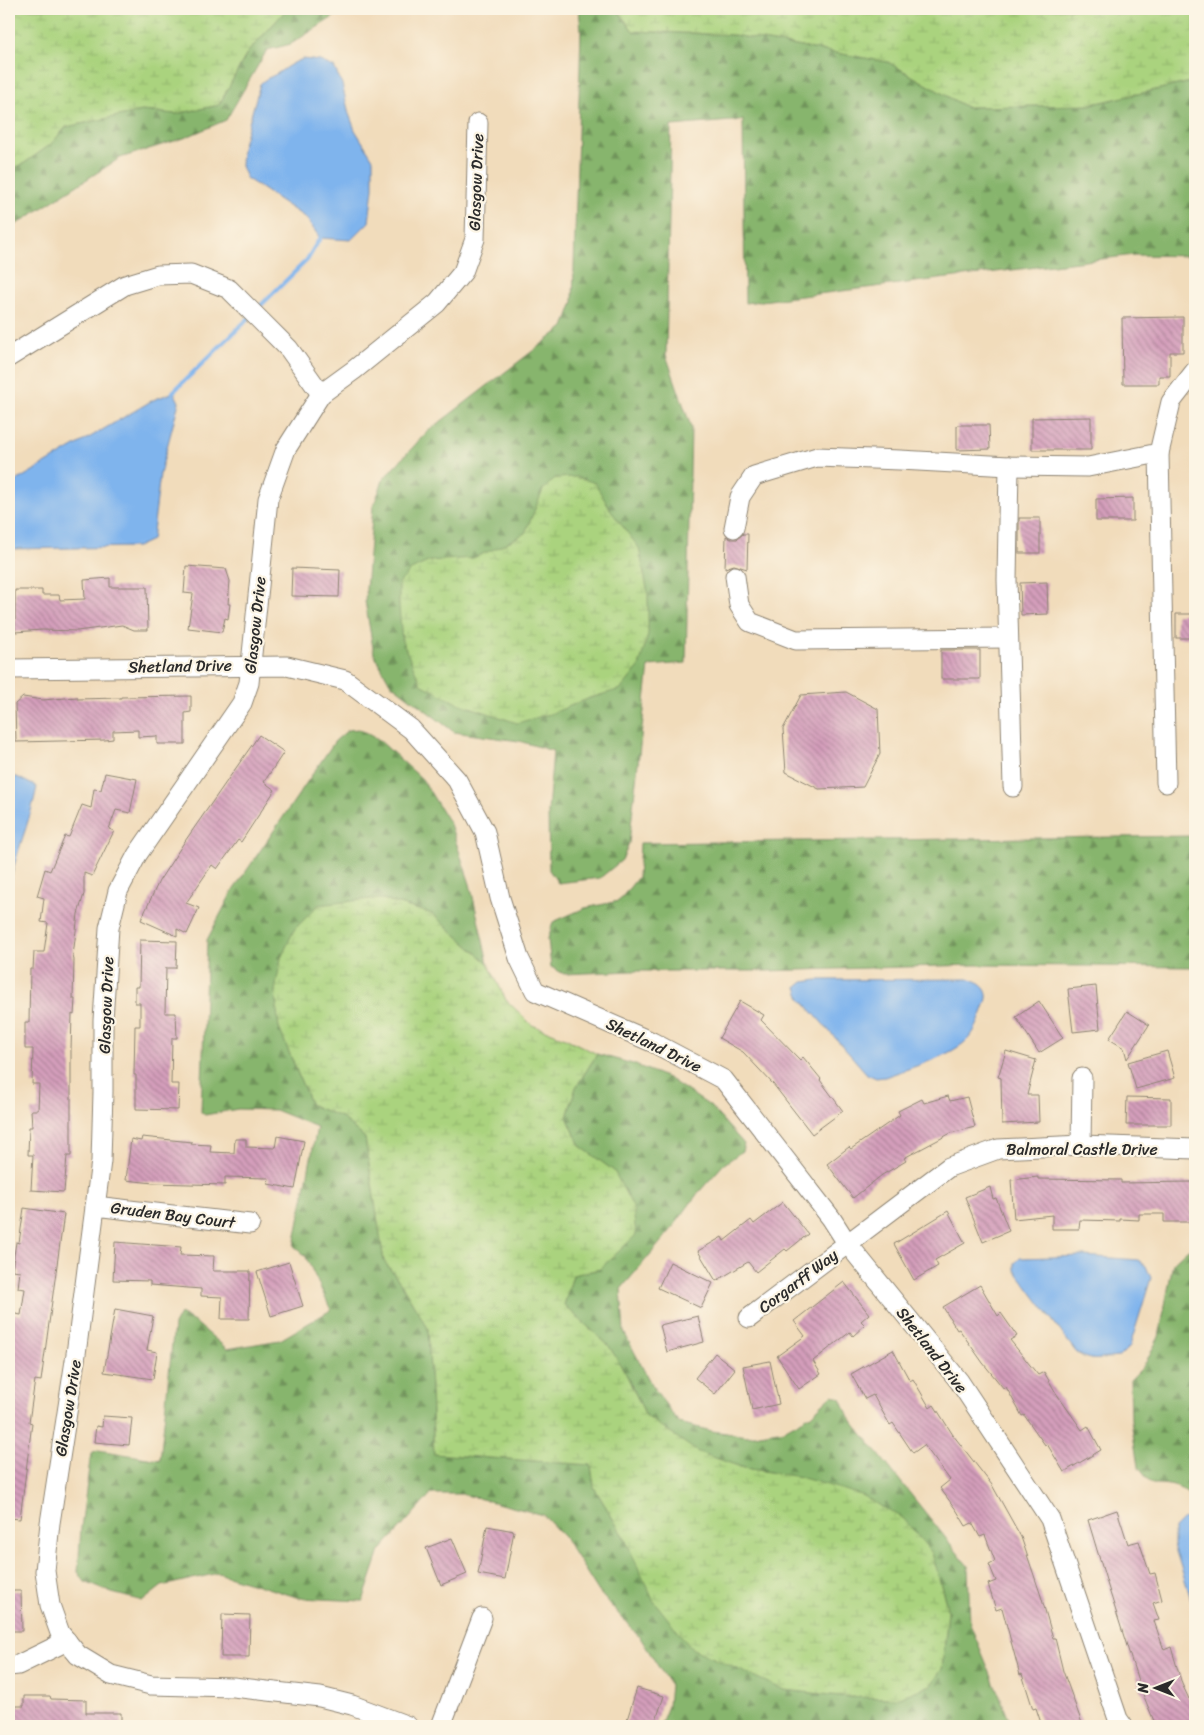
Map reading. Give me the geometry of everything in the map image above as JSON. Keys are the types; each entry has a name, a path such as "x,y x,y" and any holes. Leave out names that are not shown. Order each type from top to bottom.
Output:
{"street":[{"name":"Glasgow Drive","path":"408,1726 352,1704 320,1697 233,1686 151,1685 111,1675 78,1655 60,1633 50,1605 45,1571 50,1522 76,1354 101,1161 103,1020 109,928 118,891 137,855 242,703 249,683 268,499 286,449 321,394 437,303 463,272 475,239 478,123"},
{"path":"9,357 124,285 158,275 191,274 229,289 289,349 321,394"},
{"path":"1166,783 1159,453 1171,402 1195,371"},
{"path":"734,528 740,497 754,476 817,457 1009,466 1088,467 1159,453"},
{"path":"1009,466 1007,580 1013,787"},
{"path":"735,576 739,605 750,622 796,640 1008,638"},
{"name":"Shetland Drive","path":"9,669 287,666 345,680 411,728 457,780 485,832 500,898 519,958 535,991 652,1042 724,1080 831,1218 847,1243 959,1381 1050,1519 1118,1719 1123,1726"},
{"path":"1081,1145 1082,1078"},
{"name":"Balmoral Castle Drive","path":"847,1243 949,1167 998,1149 1081,1145 1195,1149"},
{"name":"Gruden Bay Court","path":"95,1206 250,1224"},
{"name":"Corgarff Way","path":"749,1318 847,1243"},
{"path":"441,1726 482,1618"},
{"path":"9,1666 18,1665 67,1642"}],"green space":[{"path":"9,9 287,9 247,53 219,105 176,114 142,111 66,127 50,145 23,164 9,170"},
{"path":"287,9 346,9 291,44 267,50 226,120 184,138 120,158 9,229 9,170 23,164 50,145 65,127 142,111 176,114 219,105 247,53"},
{"path":"579,9 617,9 633,31 734,35 888,62 966,107 1088,105 1195,81 1195,256 1134,255 745,303 743,120 671,126 666,355 691,427 686,663 649,666 629,843 622,860 600,878 558,883 549,870 548,811 553,751 519,741 454,732 390,683 374,654 365,601 373,507 384,478 427,432 564,327 573,302 581,30"},
{"path":"617,9 1195,9 1195,81 1088,105 966,107 888,62 734,35 633,31"},
{"path":"577,477 595,483 611,511 639,548 648,594 648,634 639,667 621,689 590,698 550,714 517,723 455,702 421,684 402,641 399,583 411,570 430,561 473,558 525,533 543,490 555,478"},
{"path":"359,729 380,741 422,779 450,824 470,884 488,963 432,914 382,899 275,991 279,1028 311,1105 341,1117 365,1138 384,1261 400,1282 428,1328 434,1454 591,1465 594,1487 625,1539 784,1690 850,1697 897,1698 942,1669 948,1611 932,1553 800,1477 744,1468 698,1453 646,1416 627,1376 609,1346 564,1305 573,1275 600,1269 614,1171 580,1146 567,1117 576,1087 597,1054 633,1064 668,1078 710,1106 744,1144 742,1151 723,1165 698,1193 671,1230 621,1289 624,1332 651,1384 679,1423 712,1431 748,1436 784,1430 811,1415 832,1395 841,1398 849,1417 968,1566 970,1624 1012,1726 660,1726 668,1706 670,1685 641,1639 599,1592 564,1537 543,1515 462,1494 431,1494 380,1551 363,1601 300,1598 218,1573 162,1586 143,1601 112,1593 85,1582 78,1572 81,1528 91,1453 98,1450 160,1460 174,1325 180,1314 196,1323 227,1349 280,1340 331,1310 305,1255 294,1246 317,1127 275,1110 238,1109 205,1115 201,1112 207,940 232,892 335,741 348,730"},
{"path":"1195,836 1195,967 975,965 765,971 632,971 564,974 551,967 548,939 553,922 585,908 619,901 638,877 640,843"},
{"path":"382,899 432,914 488,963 506,1000 532,1025 565,1038 597,1054 576,1087 567,1117 580,1146 614,1171 633,1207 636,1235 600,1269 573,1275 564,1305 609,1346 627,1376 646,1416 698,1452 744,1468 800,1477 861,1495 904,1519 932,1553 948,1611 942,1669 931,1685 897,1698 850,1697 784,1690 691,1648 653,1600 625,1539 594,1487 591,1465 434,1454 428,1328 400,1282 384,1261 365,1138 341,1117 311,1105 279,1028 275,991 281,958 294,930 318,905"},
{"path":"1188,1249 1195,1249 1195,1505 1187,1494 1178,1487 1152,1484 1138,1467 1131,1420 1130,1380 1143,1367 1159,1337 1173,1263"}],"water":[{"path":"303,59 320,61 334,67 342,84 355,130 373,159 373,188 369,222 351,240 320,238 306,218 246,178 241,166 242,148 260,84"},
{"path":"174,392 179,402 160,474 152,540 137,547 9,549 9,485 153,400"},
{"path":"9,777 17,777 37,787 9,889"},
{"path":"971,979 983,986 987,992 987,1000 979,1022 970,1037 963,1044 942,1056 885,1077 876,1078 867,1074 801,999 797,987 803,982 817,980"},
{"path":"1084,1256 1138,1260 1146,1266 1151,1278 1130,1346 1119,1357 1091,1359 1081,1356 1076,1352 1015,1270 1015,1263 1020,1258"},
{"path":"1195,1515 1195,1612 1174,1545 1174,1528 1183,1519"}],"building":[{"path":"1183,317 1183,352 1170,352 1170,376 1159,376 1159,384 1123,384 1122,318"},
{"path":"1091,417 1091,450 1032,450 1032,418"},
{"path":"957,425 989,425 990,449 957,450"},
{"path":"1133,498 1133,521 1096,521 1096,499"},
{"path":"1019,518 1040,518 1040,553 1019,553"},
{"path":"743,534 748,534 747,569 734,565 725,568 726,536 731,539 737,539"},
{"path":"186,566 226,569 230,581 228,604 230,604 228,619 225,618 222,632 188,628 193,594 184,593"},
{"path":"292,568 340,570 339,597 291,596"},
{"path":"110,578 110,587 147,587 148,630 134,630 122,625 77,631 42,630 15,632 15,590 42,590 42,595 59,595 60,600 85,599 84,580"},
{"path":"1047,582 1048,614 1021,615 1020,583"},
{"path":"1176,614 1195,614 1195,638 1176,638"},
{"path":"941,650 980,650 980,679 941,679"},
{"path":"846,692 878,709 880,754 863,787 819,789 786,772 783,729 801,695"},
{"path":"191,696 191,712 185,713 185,744 157,744 157,736 138,737 138,730 113,731 113,739 105,740 16,742 15,704 23,697 43,700 77,697 77,699"},
{"path":"259,735 284,752 264,782 275,790 241,842 238,840 217,869 212,865 186,903 199,908 187,934 177,929 177,936 141,920 159,881"},
{"path":"105,773 137,779 130,813 116,810 109,829 114,831 92,876 84,873 84,894 78,914 73,956 73,999 75,999 74,1015 72,1014 71,1050 71,1156 67,1156 64,1192 31,1190 33,1155 28,1155 29,1127 32,1127 31,1110 38,1110 39,1084 32,1084 33,1049 25,1049 25,1022 29,1022 30,969 33,969 34,952 44,952 48,923 41,922 44,898 37,896 45,869 50,871 65,836 69,837 82,805 91,808 94,789 101,790"},
{"path":"140,940 177,941 176,968 166,968 165,1013 176,1013 177,1038 172,1038 171,1084 179,1084 178,1110 136,1109 136,1075 134,1075 135,1026 140,1026 140,1003 135,1003 135,987 139,987"},
{"path":"1096,986 1100,1029 1073,1032 1068,989"},
{"path":"740,1001 764,1015 761,1020 800,1060 803,1057 843,1111 812,1134 773,1084 743,1052 719,1038"},
{"path":"1039,1001 1063,1038 1039,1053 1016,1017"},
{"path":"1127,1011 1149,1025 1127,1059 1124,1048 1109,1039"},
{"path":"1006,1051 1036,1060 1027,1095 1038,1095 1039,1122 1002,1124 1001,1078 998,1077"},
{"path":"1167,1051 1175,1078 1136,1089 1128,1062"},
{"path":"948,1096 950,1101 967,1097 975,1127 951,1133 904,1158 906,1161 882,1175 853,1198 827,1164 849,1147 851,1149 900,1115 898,1111 922,1099 924,1103"},
{"path":"1127,1097 1171,1098 1171,1125 1126,1125"},
{"path":"277,1136 304,1141 295,1189 268,1184 269,1178 225,1177 225,1185 153,1183 126,1180 131,1139 141,1141 142,1137 192,1142 191,1144 211,1145 210,1152 234,1153 235,1139 246,1139 246,1147 275,1148"},
{"path":"1038,1177 1038,1179 1121,1180 1121,1183 1192,1182 1191,1222 1164,1222 1164,1214 1139,1214 1139,1220 1080,1220 1079,1229 1052,1229 1052,1215 1014,1219 1011,1180"},
{"path":"990,1187 993,1199 996,1198 1009,1231 983,1242 965,1197"},
{"path":"783,1202 808,1234 756,1272 748,1262 716,1281 698,1251 722,1237 724,1241 751,1220 754,1224"},
{"path":"24,1208 64,1214 41,1381 35,1380 29,1422 32,1423 20,1519 9,1518 9,1322 10,1313 21,1315 25,1289 18,1288 20,1271 12,1270 16,1242 19,1243"},
{"path":"948,1211 965,1243 935,1260 938,1266 914,1280 894,1244"},
{"path":"115,1242 181,1247 180,1255 214,1256 213,1271 250,1271 249,1319 221,1319 222,1297 201,1296 201,1289 150,1285 150,1281 113,1280"},
{"path":"289,1262 303,1306 271,1316 257,1272"},
{"path":"670,1262 713,1283 701,1308 658,1288"},
{"path":"844,1282 869,1314 861,1321 865,1325 853,1336 850,1332 813,1361 821,1374 799,1389 777,1356 805,1336 794,1321"},
{"path":"980,1285 998,1316 1001,1313 1017,1336 1010,1340 1038,1375 1044,1372 1082,1430 1088,1426 1101,1450 1064,1472 1047,1444 1045,1445 1024,1415 1022,1416 1006,1387 1004,1389 959,1329 957,1330 943,1307"},
{"path":"115,1309 153,1316 147,1350 157,1352 153,1379 104,1372"},
{"path":"698,1316 704,1342 667,1352 660,1325"},
{"path":"893,1350 910,1381 913,1379 930,1408 934,1405 953,1435 992,1485 1021,1537 1053,1638 1055,1638 1063,1671 1083,1726 1042,1726 1036,1708 1033,1709 1022,1674 1020,1675 1002,1608 996,1610 988,1584 996,1581 989,1564 995,1561 985,1535 980,1537 972,1523 966,1526 940,1488 950,1480 924,1445 913,1453 893,1423 890,1425 873,1395 865,1399 851,1374"},
{"path":"715,1353 735,1369 715,1394 695,1378"},
{"path":"770,1361 779,1404 752,1410 743,1366"},
{"path":"103,1416 132,1418 129,1445 94,1442 96,1426 102,1427"},
{"path":"1117,1510 1128,1544 1139,1541 1150,1574 1155,1573 1162,1600 1153,1603 1159,1620 1154,1621 1164,1650 1171,1647 1182,1684 1189,1699 1195,1696 1195,1726 1156,1726 1140,1687 1088,1520"},
{"path":"487,1526 514,1531 505,1579 478,1574"},
{"path":"452,1538 467,1574 441,1585 426,1548"},
{"path":"9,1591 21,1591 22,1631 9,1631"},
{"path":"222,1614 250,1615 249,1657 221,1657"},
{"path":"637,1688 664,1696 654,1726 625,1726"},
{"path":"24,1696 50,1696 51,1699 86,1700 86,1713 121,1713 121,1726 9,1726 9,1706 24,1706"}],"waterway":[{"path":"256,310 307,260 320,238"},
{"path":"173,392 251,316"}]}
